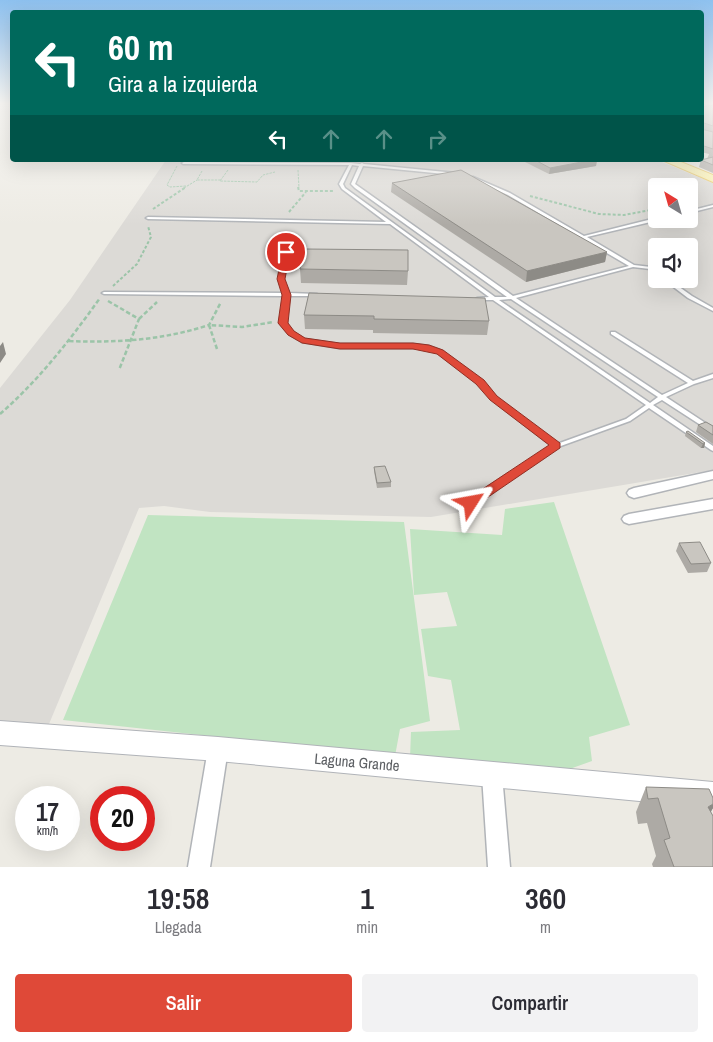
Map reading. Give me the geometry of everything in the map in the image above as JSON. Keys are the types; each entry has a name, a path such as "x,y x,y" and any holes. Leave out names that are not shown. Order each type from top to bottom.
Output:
{"main road":[{"path":"672,162 713,179"},
{"name":"Laguna Grande","path":"0,733 218,749 713,795"}],"street":[{"path":"634,493 713,475"},
{"path":"629,519 713,504"},
{"path":"199,867 218,749"},
{"path":"492,775 499,867"}],"lane":[{"path":"184,162 216,162"},
{"path":"228,162 362,164 460,175"},
{"path":"351,164 341,184 347,190 495,299 713,448"},
{"path":"362,164 353,184 356,187 512,298 713,431"},
{"path":"467,177 500,190 633,266"},
{"path":"698,210 713,206"},
{"path":"148,218 391,223"},
{"path":"583,237 648,221"},
{"path":"286,252 281,279 287,295 283,323 291,333 302,340 340,346 413,346 429,348 440,352 480,382 494,398 556,446"},
{"path":"475,298 512,298 633,266 648,268"},
{"path":"677,288 690,298 713,310"},
{"path":"104,293 326,295"},
{"path":"613,333 692,383"},
{"path":"471,503 556,446 628,420 662,398 692,383 713,376"}],"path":[{"path":"184,162 175,167 167,185 187,186"},
{"path":"0,414 26,391 69,341 104,293 136,264 151,237 148,228 148,218 152,210 197,180 203,170 211,163"},
{"path":"221,180 234,163"},
{"path":"197,180 221,180 223,183 257,182 263,175 299,164 297,180 299,191 347,190"},
{"path":"500,190 599,214 624,215 648,210"},
{"path":"284,221 299,198 308,191"},
{"path":"104,293 109,303 139,319"},
{"path":"119,370 139,319 166,294"},
{"path":"217,349 209,325 226,295"},
{"path":"69,341 150,341 185,334 209,325 234,328 274,322 283,323"}],"shaded area":[{"path":"165,162 662,162 713,183 713,470 431,517 210,512 164,506 139,508 44,736 0,732 0,388 70,300"}],"green space":[{"path":"554,502 630,725 589,737 592,761 564,771 410,758 411,732 460,730 451,680 428,676 421,629 457,626 447,592 414,595 410,529 502,535 505,509"},
{"path":"148,515 404,522 430,721 400,729 395,756 63,720"}],"building":[{"path":"704,144 713,144 713,149 704,146"},
{"path":"713,157 713,165 704,161 704,159"},
{"path":"539,162 582,162 550,168"},
{"path":"461,170 607,252 527,271 392,183"},
{"path":"305,249 408,250 408,271 300,269"},
{"path":"309,293 485,298 489,321 374,319 374,316 304,315"},
{"path":"706,422 713,426 713,435 698,425"},
{"path":"688,431 705,443 703,444 686,432"},
{"path":"385,466 391,482 377,483 374,467"},
{"path":"700,542 711,563 691,564 679,543"},
{"path":"646,787 709,789 713,798 713,804 708,807 713,816 713,867 674,867 664,840 670,838 658,798 648,799"}],"route":[{"path":"286,252 281,279 287,295 283,323 291,333 302,340 340,346 413,346 429,348 440,352 480,382 494,398 556,446 471,503"}]}
